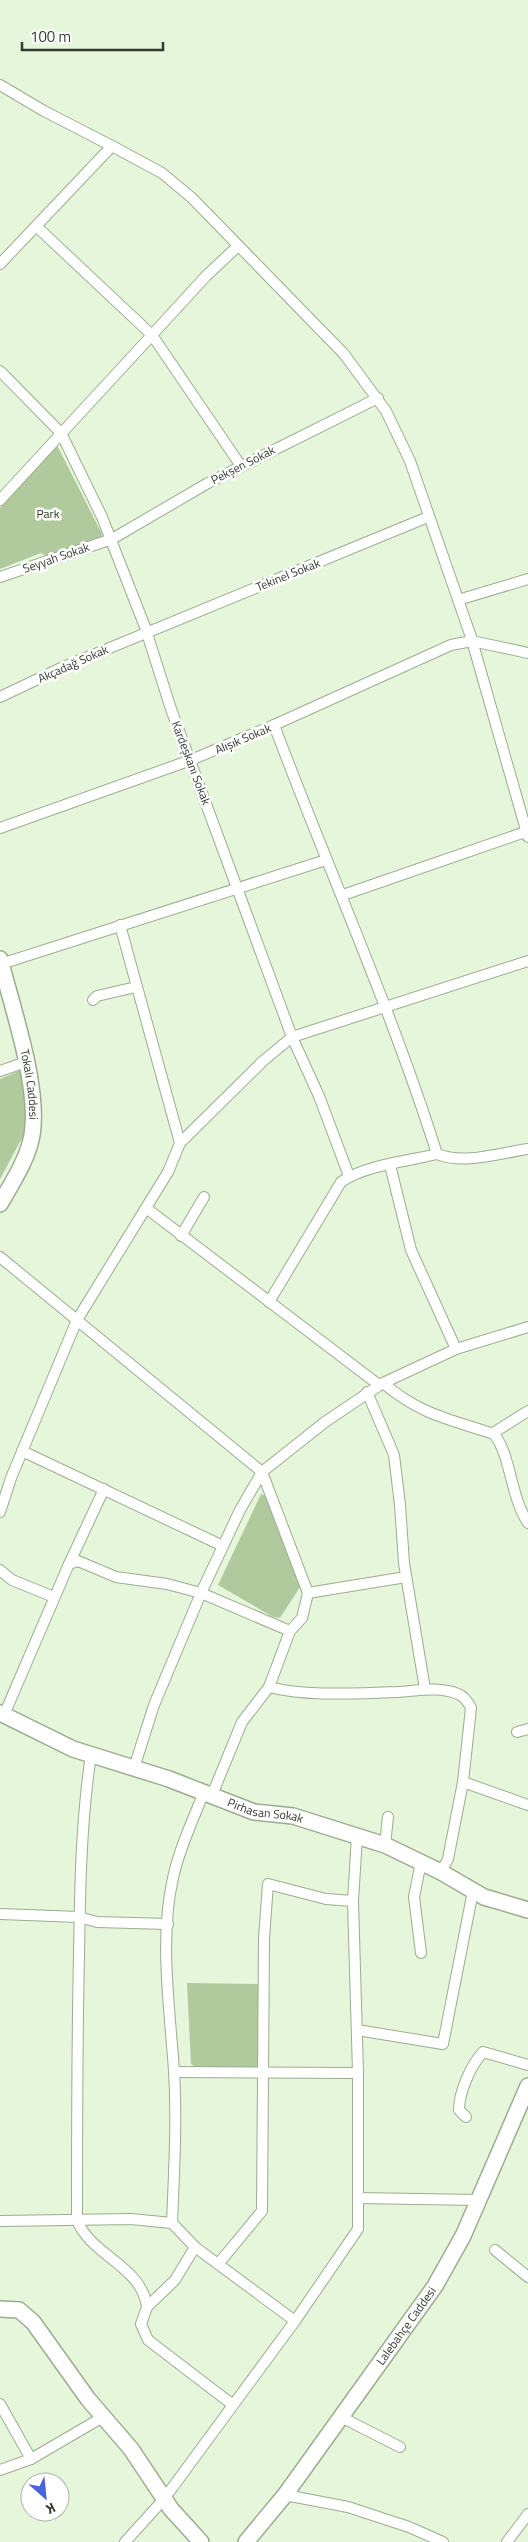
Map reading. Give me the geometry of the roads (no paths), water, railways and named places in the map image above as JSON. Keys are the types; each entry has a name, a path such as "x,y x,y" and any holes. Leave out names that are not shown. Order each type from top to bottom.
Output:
{"street":[{"path":"0,85 44,111 162,173 192,198 344,354 386,410 410,461 472,641 528,833 343,895"},
{"path":"0,264 112,146"},
{"path":"36,226 152,335 240,466"},
{"path":"0,500 206,276 238,246"},
{"name":"Kardeşkanı Sokak","path":"0,371 61,433 112,539 146,632 171,709 292,1037 319,1096 349,1176"},
{"name":"Pekşen Sokak","path":"112,539 240,466 378,398"},
{"name":"Tekinel Sokak","path":"146,632 428,517"},
{"name":"Seyyah Sokak","path":"0,578 112,539"},
{"path":"458,600 528,579"},
{"name":"Akçadağ Sokak","path":"0,697 61,668 146,632"},
{"path":"472,641 528,653"},
{"name":"Alışık Sokak","path":"0,828 191,760 274,725 451,645 472,641"},
{"path":"274,725 326,860 343,895 420,1099 437,1154"},
{"path":"1,962 326,860"},
{"path":"120,925 180,1143"},
{"path":"0,1512 22,1451 77,1320 168,1172 180,1143 263,1061 292,1037 528,960"},
{"name":"Tokalı Caddesi","path":"0,1204 22,1165 32,1135 33,1090 1,962"},
{"path":"93,1000 97,996 136,987"},
{"path":"0,1071 26,1062"},
{"path":"269,1302 341,1182 349,1176 437,1154 445,1157 468,1158 528,1149"},
{"path":"390,1165 411,1250 456,1349"},
{"path":"181,1236 204,1198"},
{"path":"146,1208 269,1302 403,1399 443,1419 493,1434 501,1445 514,1497 528,1523"},
{"path":"0,1257 262,1472 308,1594 302,1618 290,1631 270,1687 242,1722 208,1794 173,1878 168,1924 168,2014 174,2072 175,2165 172,2223"},
{"path":"134,1768 154,1705 201,1593 223,1546 262,1472 367,1392 381,1384 422,1363 456,1349 528,1327"},
{"path":"367,1392 394,1455 406,1577 425,1689"},
{"path":"493,1434 528,1411"},
{"path":"22,1451 223,1546"},
{"path":"2,1714 104,1489"},
{"path":"69,1564 78,1562 116,1577 167,1584 201,1593 290,1631"},
{"path":"0,1570 12,1580 54,1597"},
{"path":"308,1594 406,1577"},
{"path":"270,1687 286,1691 311,1692 398,1692 425,1689 459,1694 466,1700 471,1708 463,1782 448,1859 441,1872"},
{"name":"Pirhasan Sokak","path":"2,1714 72,1749 134,1768 254,1812 293,1816 386,1845 441,1872 484,1897 528,1910"},
{"path":"517,1732 528,1729"},
{"path":"91,1755 85,1792 79,1917 76,2073 77,2220 81,2230 91,2242 137,2282 145,2293 147,2307"},
{"path":"463,1782 528,1805"},
{"path":"386,1845 388,1816"},
{"path":"125,2542 164,2498 295,2321 358,2229 358,2073 353,1901 357,1836"},
{"path":"421,1862 414,1897 421,1954"},
{"path":"219,2263 262,2212 264,1938 268,1884 326,1899 353,1901"},
{"path":"357,2030 443,2044 473,1891"},
{"path":"0,1914 79,1917 97,1922 168,1924"},
{"path":"466,2117 459,2110 459,2102 476,2060 483,2052 528,2065"},
{"path":"174,2072 358,2073"},
{"name":"Lalebahçe Caddesi","path":"246,2542 285,2495 435,2286 463,2236 528,2086"},
{"path":"358,2198 478,2200"},
{"path":"0,2221 131,2219 172,2223 195,2247 295,2321"},
{"path":"195,2247 175,2280 147,2307 141,2324 148,2340 233,2404"},
{"path":"495,2250 528,2277"},
{"path":"0,2309 19,2310 33,2322 88,2399 131,2449 164,2498 201,2542"},
{"path":"0,2404 31,2460"},
{"path":"0,2470 31,2460 103,2417"},
{"path":"340,2417 400,2447"},
{"path":"285,2495 348,2507 409,2527 443,2542"},
{"path":"506,2542 528,2514"}],"park label":[{"name":"Park","path":"48,514"}]}
